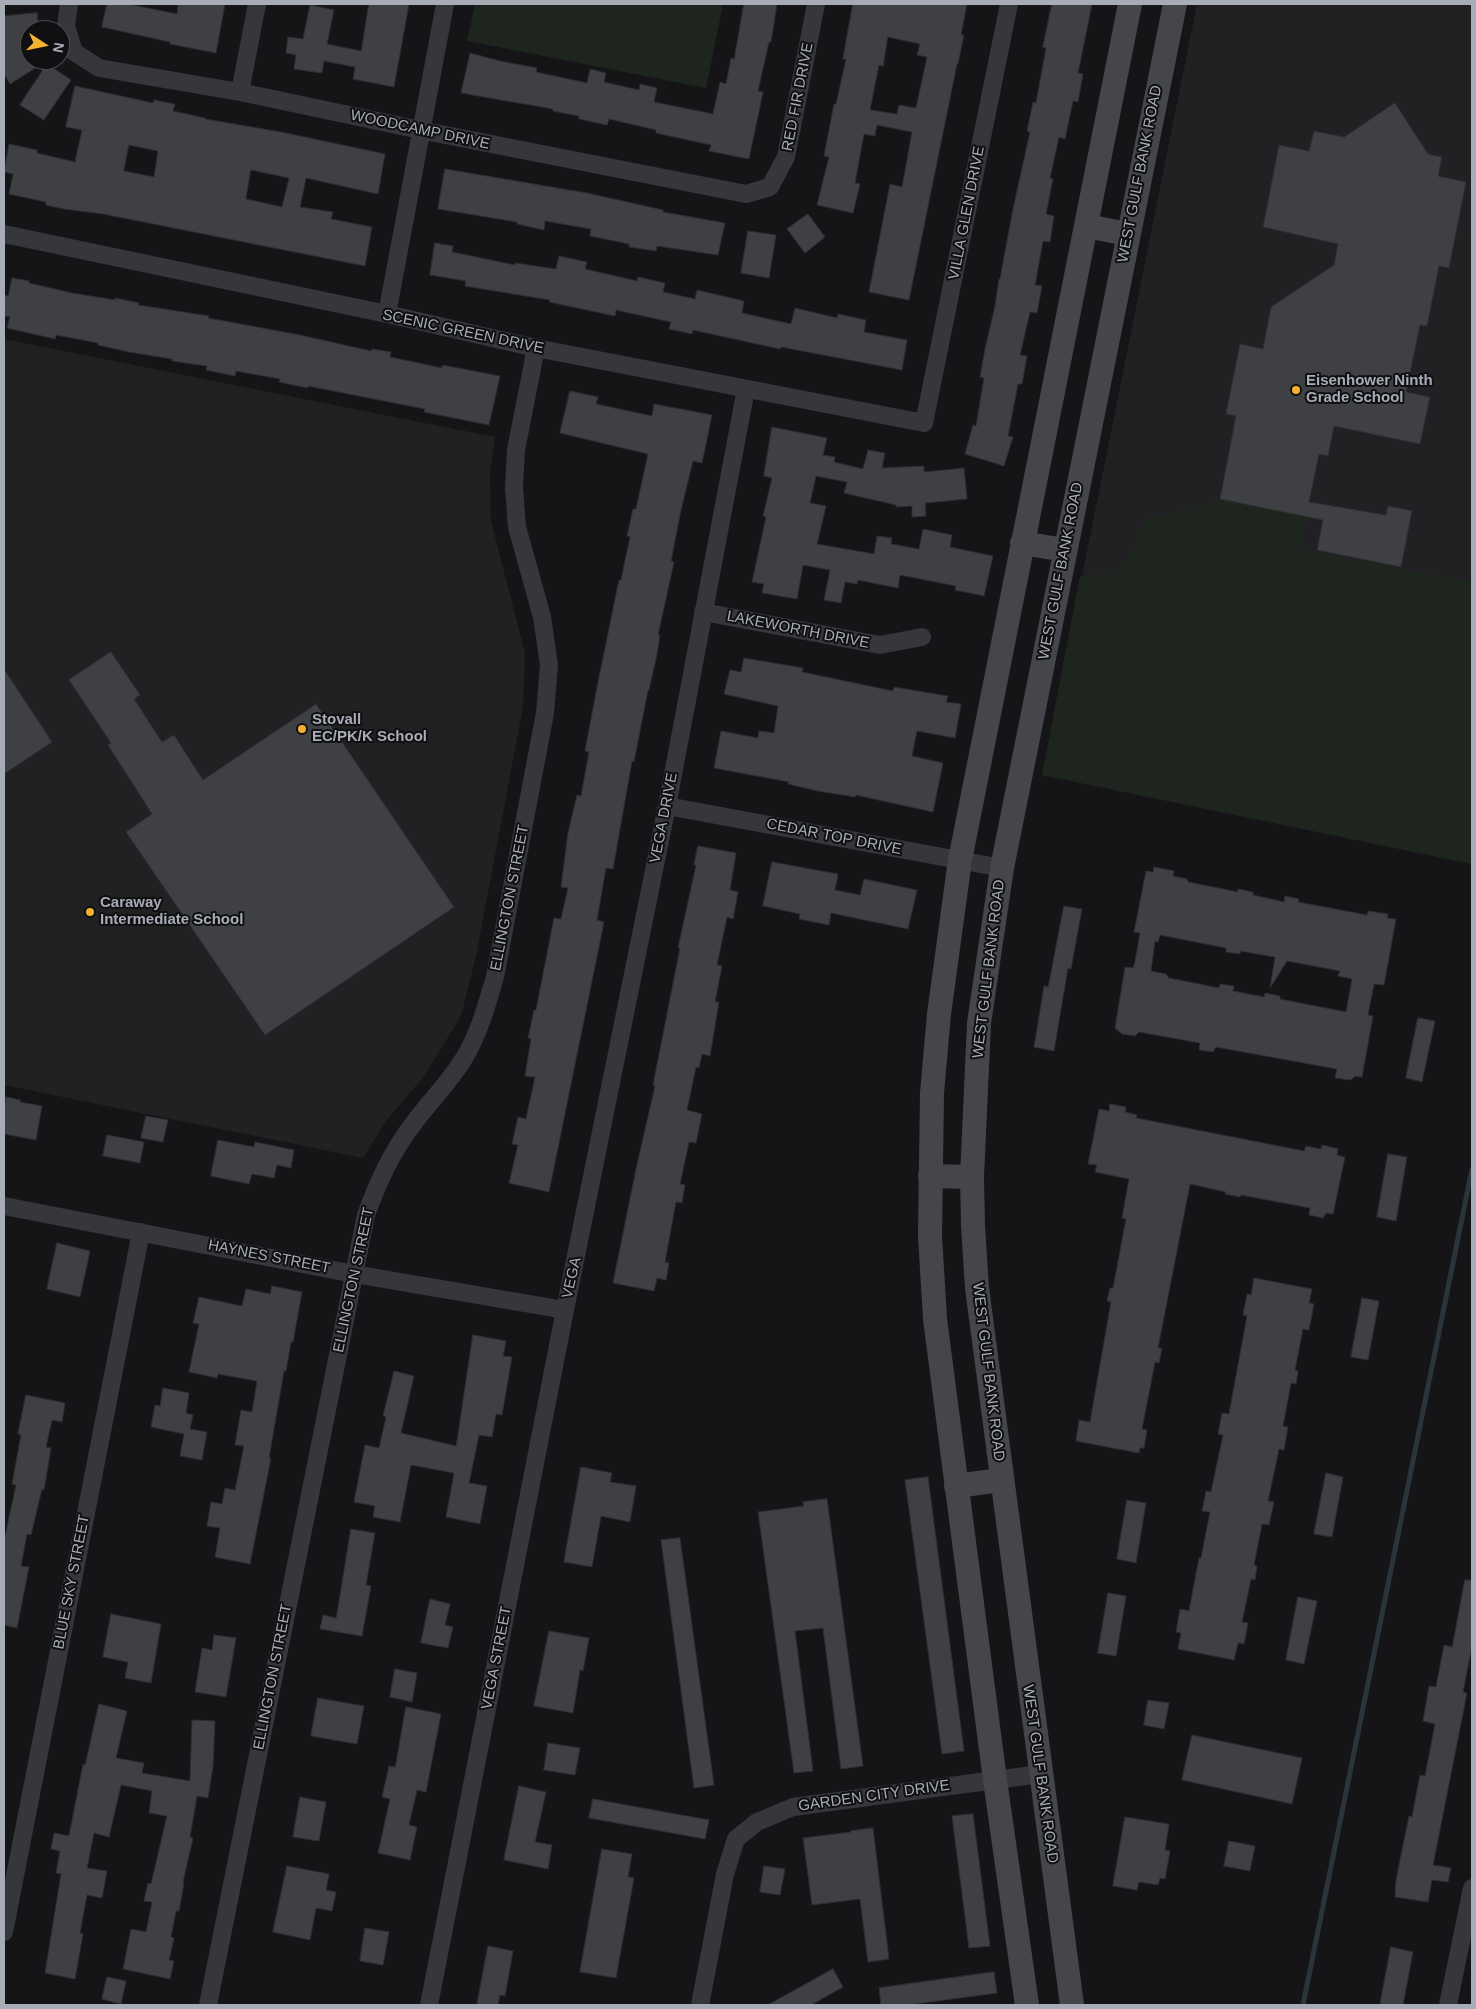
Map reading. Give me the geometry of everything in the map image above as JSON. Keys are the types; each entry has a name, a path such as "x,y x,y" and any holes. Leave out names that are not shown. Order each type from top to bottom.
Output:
{"main road":[{"path":"1027,2005 995,1780 935,1319 930,1236 932,1093 939,1014 960,860 1130,4"},
{"name":"WEST GULF BANK ROAD","path":"1072,2005 977,1288 972,1225 972,1176 979,1023 1002,868 1175,4"},
{"path":"1086,226 1128,234"},
{"path":"1022,543 1065,550"},
{"path":"930,1176 972,1176"},
{"path":"956,1486 1001,1480"}],"street":[{"name":"WOODCAMP DRIVE","path":"69,4 66,26 74,52 99,68 240,92 420,130 746,194 770,187"},
{"path":"240,92 256,4"},
{"path":"387,314 445,4"},
{"name":"RED FIR DRIVE","path":"770,187 786,157 816,4"},
{"name":"VILLA GLEN DRIVE","path":"924,423 1009,4"},
{"name":"SCENIC GREEN DRIVE","path":"4,234 387,314 536,348 924,423"},
{"name":"ELLINGTON STREET","path":"208,2005 366,1215 381,1175 408,1131 447,1084 466,1055 484,1017 496,968 545,713 549,665 542,617 517,527 514,488 516,450 536,348"},
{"name":"VEGA DRIVE","path":"579,1245 667,806 746,389"},
{"name":"LAKEWORTH DRIVE","path":"703,612 880,646 922,637"},
{"name":"CEDAR TOP DRIVE","path":"667,806 1002,868"},
{"name":"HAYNES STREET","path":"4,1206 354,1274 565,1310"},
{"name":"BLUE SKY STREET","path":"4,1932 141,1232"},
{"name":"VEGA","path":"565,1310 579,1245"},
{"name":"VEGA STREET","path":"429,2005 565,1310"},
{"name":"GARDEN CITY DRIVE","path":"700,2005 725,1874 736,1839 758,1822 793,1807 1040,1774"},
{"path":"1448,2005 1471,1899"}],"shaded area":[{"path":"475,4 723,4 706,88 467,41"},
{"name":"Eisenhower Ninth Grade School","path":"1197,4 1472,4 1472,864 1042,775"},
{"name":"Stovall EC/PK/K School","path":"4,339 495,437 490,473 491,521 525,653 523,707 476,956 461,1016 425,1075 386,1121 363,1158 4,1085"},
{"path":"1220,499 1307,517 1300,549 1472,582 1472,864 1042,775 1080,576 1109,572 1125,562 1135,546 1145,519"}],"building":[{"path":"107,4 128,4 177,14 178,4 225,4 216,53 102,27"},
{"path":"369,4 409,4 394,87 353,79 355,67 324,61 322,73 294,69 296,55 286,53 288,37 303,39 310,5 334,10 327,44 361,51"},
{"path":"744,4 777,4 771,42 769,42 758,91 763,92 749,159 709,151 711,145 656,133 656,130 609,119 607,125 579,119 579,116 553,111 553,109 461,93 470,53 537,68 536,72 587,83 590,69 606,73 604,82 639,90 640,84 657,88 654,102 713,114 720,82 726,84 731,58 734,59"},
{"path":"853,4 967,4 961,35 964,35 909,300 869,292 890,184 902,187 912,132 877,125 875,136 864,134 855,183 860,184 853,213 817,205 829,157 824,156 834,104 836,104 846,59 843,59","holes":["888,37 920,44 917,55 927,57 916,108 899,105 897,114 870,110 879,65 883,66"]},
{"path":"1052,4 1092,4 1078,73 1083,74 1078,102 1073,101 1065,139 1059,137 1050,178 1053,179 1046,214 1054,216 1050,242 1043,241 1035,285 1042,286 1037,313 1030,312 1020,355 1027,356 1022,384 1018,384 1008,436 1013,437 1004,466 965,454 973,425 976,426 984,378 980,377 985,349 1030,132 1027,131 1033,102 1036,103 1046,48 1043,47"},
{"path":"37,13 37,20 20,20 20,70 32,70 10,84 4,74 4,16"},
{"path":"43,70 56,70 71,80 44,120 20,105"},
{"path":"75,86 153,103 154,100 175,104 173,111 205,119 281,132 385,154 378,194 306,178 300,207 333,212 331,219 372,227 365,266 103,214 64,209 46,205 46,202 9,194 13,174 4,172 9,144 37,150 37,153 75,162 82,130 66,127","holes":["129,145 158,151 154,177 124,171","251,170 289,178 282,207 246,199"]},
{"path":"1395,103 1428,154 1442,157 1438,176 1466,182 1449,268 1439,266 1427,326 1420,325 1406,392 1430,397 1420,444 1334,426 1328,456 1319,454 1309,502 1386,515 1388,506 1412,511 1401,567 1317,550 1323,520 1220,499 1236,416 1226,414 1240,344 1263,349 1271,307 1334,265 1338,244 1263,227 1279,145 1309,151 1314,131 1344,137"},
{"path":"445,169 587,193 663,210 663,212 725,223 718,255 657,246 656,251 629,247 629,244 590,236 591,229 545,221 544,230 517,224 517,222 438,209"},
{"path":"808,214 825,237 805,253 787,229"},
{"path":"748,231 776,235 769,278 741,273"},
{"path":"435,243 453,246 452,252 515,265 515,263 556,269 559,256 587,262 585,269 637,281 638,277 665,283 663,292 695,299 697,290 744,301 742,313 791,324 795,308 837,318 838,314 866,320 864,332 907,340 902,370 781,347 780,349 693,330 692,334 669,329 671,322 616,310 615,316 549,302 550,300 465,286 466,281 430,275"},
{"path":"12,278 72,293 115,300 115,298 139,303 138,305 209,316 208,318 300,335 371,351 372,349 391,352 390,357 442,368 442,365 500,376 489,425 424,412 425,409 279,382 280,379 236,371 235,376 206,370 207,366 129,352 98,345 98,343 56,335 55,339 7,328 10,317 4,316 4,295 8,296"},
{"path":"570,391 598,397 596,404 652,416 654,404 712,415 702,463 693,461 681,510 671,561 674,562 658,635 660,635 657,654 634,762 632,761 613,869 606,868 597,920 604,922 549,1192 509,1183 518,1145 512,1144 518,1117 526,1119 535,1077 525,1076 531,1039 528,1038 534,1010 536,1010 554,918 561,919 568,888 561,887 568,833 577,795 581,796 589,752 585,751 597,687 619,580 621,580 630,537 627,536 633,509 636,509 648,454 560,433"},
{"path":"772,427 827,438 823,455 835,457 834,462 863,469 868,450 885,453 882,468 924,466 924,472 964,468 967,499 925,503 926,516 912,517 912,506 896,507 896,505 844,493 847,482 816,476 810,503 826,506 817,544 874,554 877,536 892,538 891,544 919,549 923,529 952,535 950,547 993,556 984,596 955,590 956,586 900,575 898,588 858,580 857,584 845,582 841,603 824,600 830,570 803,565 797,599 762,593 764,584 752,582 766,517 763,516 772,478 764,476"},
{"path":"111,652 140,695 134,699 162,742 174,735 203,780 316,704 454,907 265,1035 126,832 152,814 108,745 111,743 69,680"},
{"path":"744,658 803,668 802,672 893,691 894,687 948,696 946,702 961,704 955,738 917,731 912,756 943,763 933,812 856,795 855,797 818,791 788,784 789,782 714,768 721,731 758,738 759,731 774,733 778,706 724,694 730,670 741,672"},
{"path":"4,669 52,742 4,774"},
{"path":"698,846 736,853 730,890 738,892 733,919 727,917 717,965 722,966 715,1002 719,1002 710,1056 702,1054 699,1068 696,1067 687,1110 702,1114 696,1143 689,1142 680,1184 685,1185 682,1203 676,1202 665,1262 669,1263 666,1280 657,1278 654,1291 613,1283 655,1086 653,1085 680,948 678,948 696,865 694,865"},
{"path":"772,862 838,874 835,890 860,895 864,879 917,890 908,929 831,913 829,925 799,919 800,914 763,906"},
{"path":"1154,867 1174,871 1173,876 1187,879 1188,882 1238,892 1238,889 1253,892 1253,895 1284,902 1285,896 1299,899 1298,902 1367,915 1368,911 1388,914 1387,918 1396,919 1384,985 1374,984 1368,1015 1373,1016 1362,1077 1355,1076 1351,1080 1335,1078 1337,1069 1216,1047 1213,1052 1199,1050 1200,1043 1139,1032 1135,1036 1122,1034 1115,1028 1125,967 1133,968 1135,962 1140,933 1134,932 1146,871 1153,872","holes":["1160,935 1226,948 1226,952 1240,954 1240,951 1275,957 1270,988 1287,961 1340,971 1338,976 1352,979 1346,1012 1280,999 1280,996 1265,993 1264,997 1233,991 1234,986 1220,984 1219,988 1169,978 1166,974 1151,971 1155,941 1158,942"]},
{"path":"1064,906 1082,909 1071,969 1068,968 1054,1051 1034,1047 1044,986 1048,987"},
{"path":"1418,1018 1435,1021 1422,1082 1406,1078"},
{"path":"6,1097 42,1106 36,1140 4,1134"},
{"path":"1110,1104 1126,1107 1125,1112 1137,1115 1136,1118 1304,1151 1306,1146 1321,1149 1322,1145 1338,1149 1337,1155 1345,1157 1333,1214 1326,1213 1323,1218 1309,1215 1310,1208 1241,1195 1240,1197 1225,1194 1226,1192 1190,1184 1158,1348 1162,1348 1159,1363 1155,1362 1142,1429 1147,1430 1144,1448 1140,1448 1139,1453 1076,1441 1079,1420 1090,1422 1111,1302 1107,1301 1110,1288 1113,1288 1126,1219 1122,1218 1129,1179 1095,1172 1097,1165 1088,1164 1099,1109 1109,1111"},
{"path":"146,1116 168,1120 163,1142 141,1138"},
{"path":"107,1135 144,1142 140,1163 103,1156"},
{"path":"218,1140 254,1147 255,1142 294,1150 291,1168 277,1165 274,1178 252,1174 249,1184 211,1176"},
{"path":"1388,1154 1407,1157 1396,1221 1377,1217"},
{"path":"57,1243 90,1251 80,1297 47,1289"},
{"path":"1254,1278 1312,1289 1309,1303 1314,1304 1309,1330 1303,1329 1295,1370 1298,1371 1296,1384 1291,1383 1283,1426 1288,1427 1284,1450 1279,1449 1268,1501 1274,1502 1269,1525 1262,1524 1254,1565 1257,1566 1255,1580 1251,1579 1242,1622 1248,1623 1244,1644 1238,1643 1234,1660 1178,1649 1181,1633 1176,1632 1180,1609 1189,1611 1199,1558 1201,1558 1210,1512 1202,1511 1206,1491 1211,1492 1223,1435 1218,1434 1222,1413 1229,1414 1247,1316 1243,1315 1247,1294 1251,1295"},
{"path":"272,1286 302,1292 293,1342 291,1342 286,1371 284,1371 269,1458 271,1458 250,1564 215,1557 220,1528 207,1526 211,1502 222,1504 225,1488 235,1490 244,1446 235,1445 241,1410 252,1412 257,1381 218,1374 217,1378 189,1372 199,1324 193,1323 199,1297 242,1306 246,1289 270,1294"},
{"path":"1362,1298 1379,1301 1368,1360 1351,1357"},
{"path":"473,1335 506,1341 503,1356 512,1357 502,1415 496,1414 492,1437 479,1435 469,1483 487,1486 480,1524 446,1517 454,1473 411,1465 400,1522 373,1517 375,1506 354,1502 365,1445 379,1448 386,1417 383,1416 394,1371 414,1376 401,1433 456,1446"},
{"path":"163,1388 189,1393 186,1413 193,1415 190,1429 207,1432 202,1460 180,1456 184,1434 151,1427 155,1405 160,1406"},
{"path":"26,1395 65,1403 62,1422 52,1420 46,1447 51,1448 44,1490 42,1489 31,1535 27,1534 21,1566 29,1567 17,1628 4,1625 4,1541 16,1485 12,1484 21,1435 18,1434"},
{"path":"581,1467 612,1473 610,1482 636,1486 630,1522 601,1516 592,1567 564,1562"},
{"path":"1326,1473 1343,1477 1332,1537 1314,1534"},
{"path":"928,1477 964,1751 942,1754 905,1480"},
{"path":"827,1499 863,1766 841,1769 823,1628 795,1631 813,1771 794,1773 758,1512 804,1506 803,1502"},
{"path":"1127,1500 1146,1503 1136,1563 1117,1559"},
{"path":"351,1529 375,1533 366,1585 371,1586 362,1636 320,1629 323,1615 336,1618"},
{"path":"680,1538 714,1785 694,1788 661,1540"},
{"path":"1465,1580 1472,1580 1472,1645 1463,1692 1467,1693 1433,1865 1451,1868 1448,1882 1432,1880 1428,1902 1395,1897 1396,1880 1409,1816 1412,1817 1420,1775 1425,1776 1435,1724 1423,1721 1429,1686 1436,1687 1444,1645 1452,1647"},
{"path":"1108,1593 1126,1596 1116,1656 1098,1653"},
{"path":"1298,1597 1317,1601 1304,1664 1286,1660"},
{"path":"430,1599 450,1604 445,1625 453,1627 448,1648 421,1643"},
{"path":"111,1614 161,1624 151,1683 125,1678 128,1662 103,1657"},
{"path":"549,1631 589,1638 583,1671 580,1670 573,1713 534,1706"},
{"path":"214,1635 236,1638 226,1697 195,1692 202,1648 212,1650"},
{"path":"395,1669 417,1673 412,1702 390,1697"},
{"path":"318,1698 364,1706 357,1744 311,1736"},
{"path":"1148,1700 1169,1703 1164,1729 1144,1725"},
{"path":"99,1704 127,1711 116,1758 144,1763 142,1773 190,1781 192,1720 215,1721 213,1766 208,1798 197,1796 190,1837 193,1838 183,1882 179,1911 176,1911 171,1937 174,1938 169,1960 174,1961 170,1979 123,1969 131,1929 146,1932 152,1902 144,1901 148,1883 151,1884 167,1816 149,1813 152,1791 121,1785 109,1837 94,1833 87,1868 107,1871 102,1898 87,1895 80,1933 83,1934 75,1979 45,1973 61,1874 56,1873 60,1851 51,1849 54,1833 69,1836 83,1764 85,1765"},
{"path":"406,1707 441,1714 426,1792 417,1790 409,1825 417,1827 410,1860 378,1853 390,1799 382,1797 389,1766 395,1767"},
{"path":"1192,1735 1302,1758 1292,1804 1182,1780"},
{"path":"548,1743 580,1748 575,1775 544,1770"},
{"path":"519,1786 546,1792 535,1842 552,1845 548,1869 504,1860"},
{"path":"300,1797 326,1802 319,1841 293,1837"},
{"path":"593,1799 709,1820 705,1839 589,1818"},
{"path":"973,1814 990,1946 969,1948 952,1816"},
{"path":"1125,1817 1169,1824 1165,1850 1170,1851 1165,1879 1160,1878 1158,1885 1139,1882 1137,1890 1113,1886"},
{"path":"873,1828 889,1959 868,1962 860,1899 812,1905 803,1838"},
{"path":"1229,1841 1255,1846 1250,1871 1224,1866"},
{"path":"602,1849 632,1854 628,1877 634,1878 616,1978 580,1972"},
{"path":"287,1866 329,1874 326,1890 336,1892 332,1911 316,1908 310,1940 273,1932"},
{"path":"764,1866 785,1869 780,1895 760,1892"},
{"path":"365,1928 389,1932 383,1965 360,1961"},
{"path":"488,1946 513,1951 505,1996 500,1995 498,2005 477,2005"},
{"path":"1391,1947 1413,1952 1403,2005 1380,2005"},
{"path":"833,1969 843,1987 811,2005 768,2005"},
{"path":"994,1972 997,1993 907,2005 881,2005 879,1988"},
{"path":"107,1977 126,1981 121,2004 102,1999"}],"waterway":[{"path":"1303,2005 1472,1169"}],"place":[{"name":"Eisenhower Ninth Grade School","path":"1296,390"},
{"name":"Stovall EC/PK/K School","path":"302,729"},
{"name":"Caraway Intermediate School","path":"90,912"}]}
